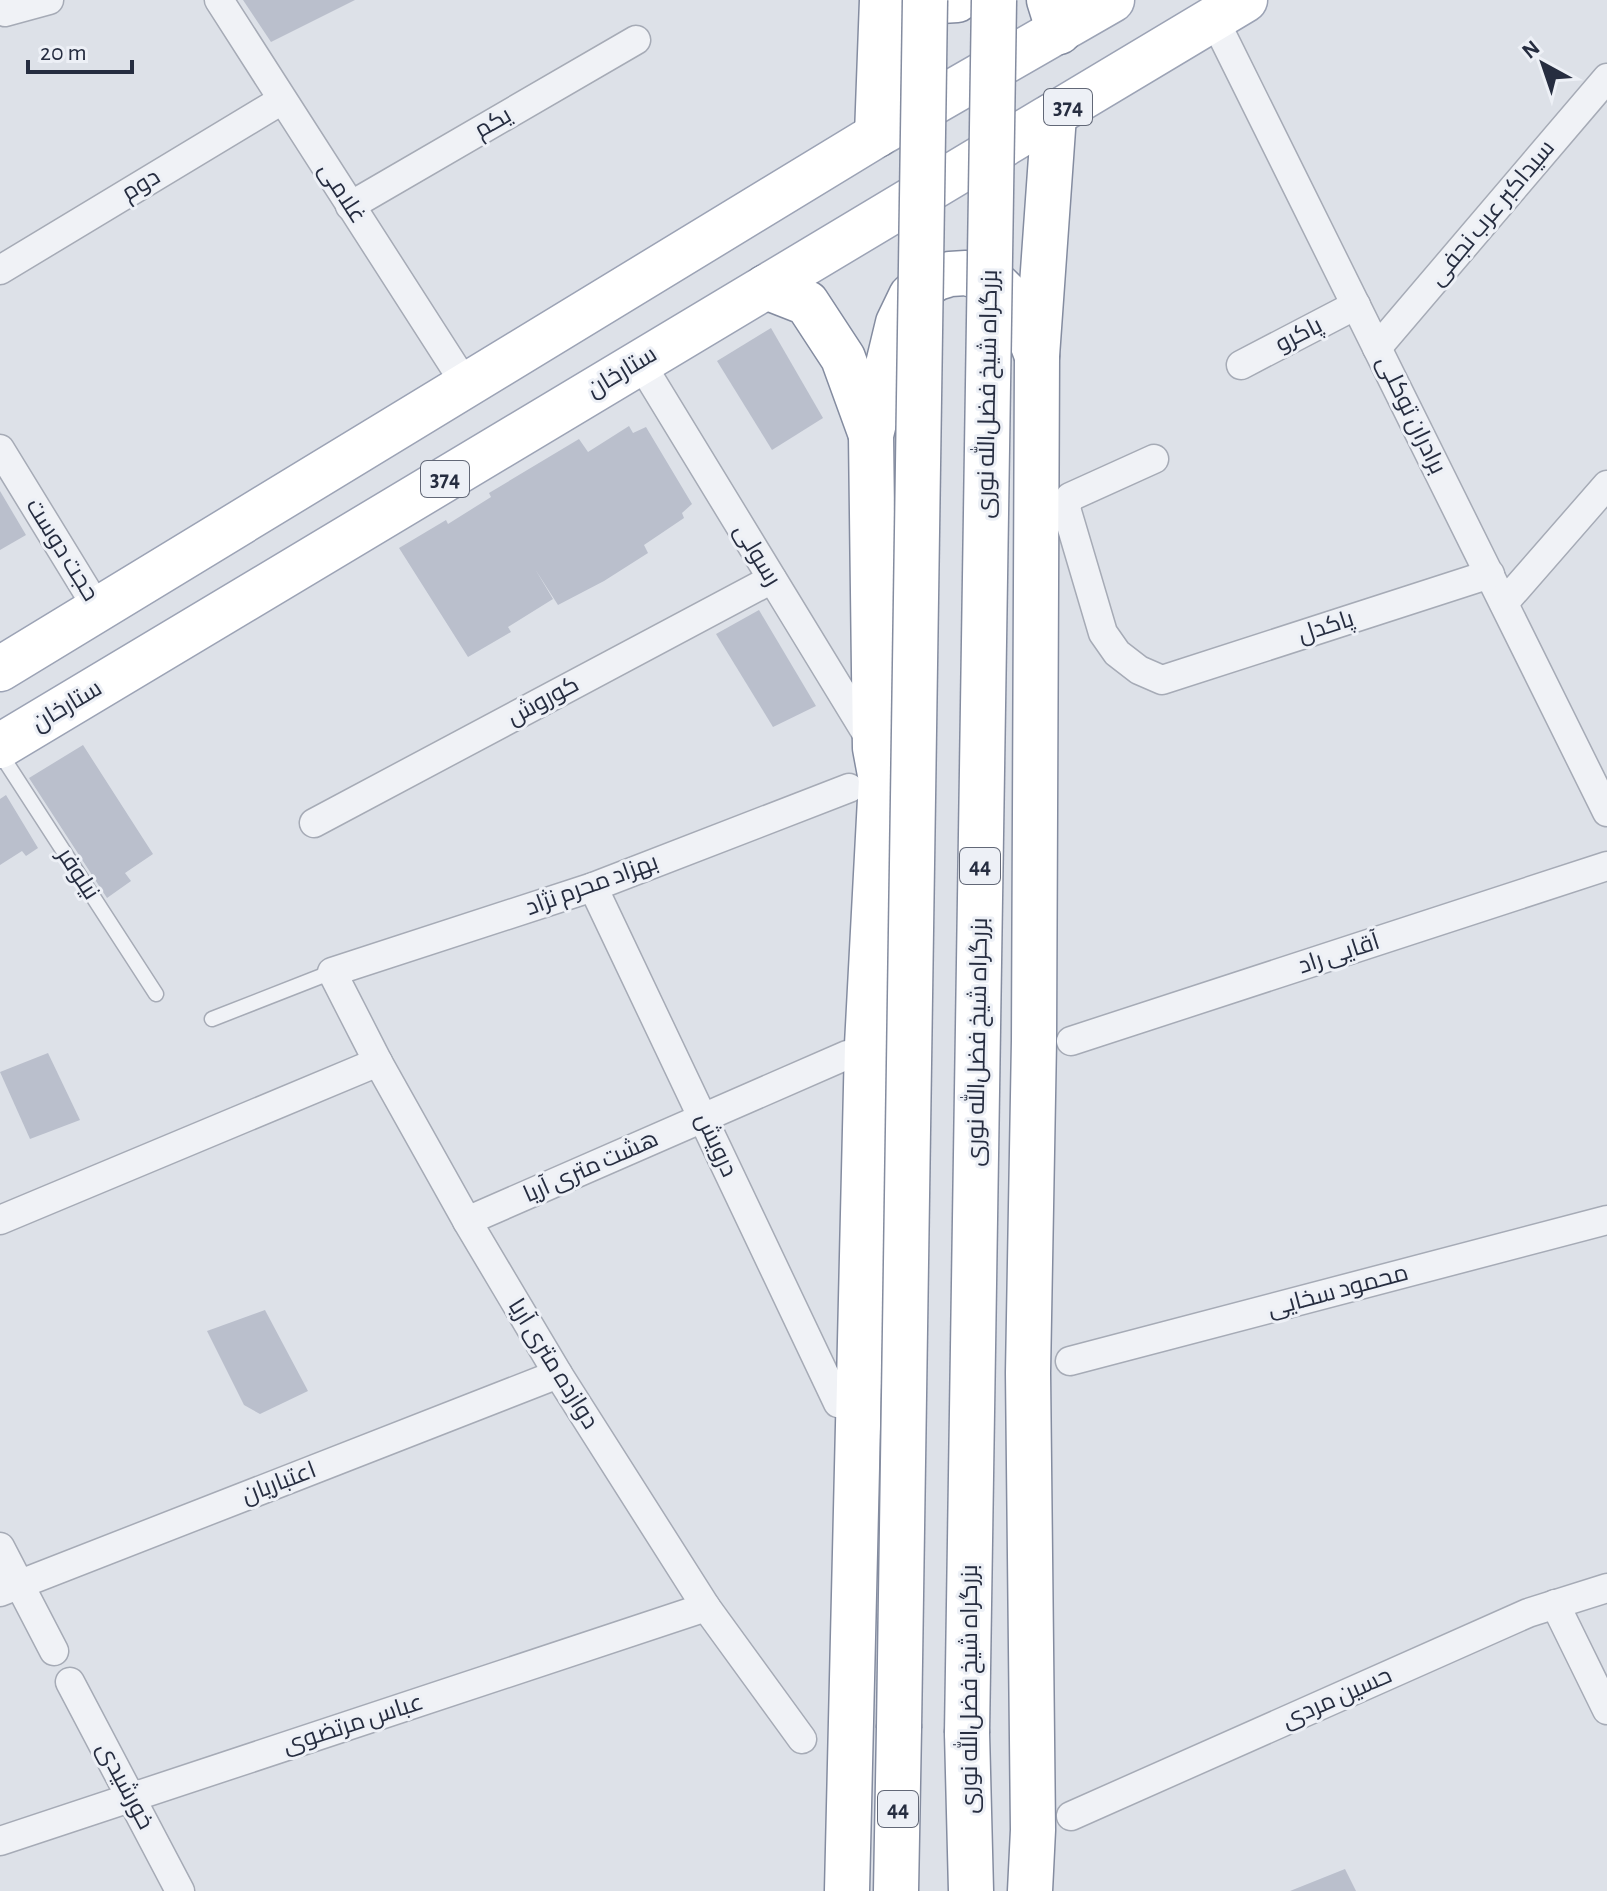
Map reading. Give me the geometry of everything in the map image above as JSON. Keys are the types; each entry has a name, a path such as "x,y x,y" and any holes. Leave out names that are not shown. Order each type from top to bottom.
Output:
{"main road":[{"path":"877,135 882,0"},
{"path":"916,0 957,0"},
{"name":"44","path":"896,1891 925,0"},
{"name":"بزرگراه شیخ فضل‌الله نوری","path":"971,1891 967,1733 994,0"},
{"path":"0,669 877,135 1054,16 1112,0"},
{"name":"ستارخان","path":"0,746 1230,10"},
{"path":"1030,1891 1033,1830 1028,1373 1034,1041 1037,356 1054,115"},
{"path":"847,1891 867,1045 881,780 875,748 871,435 898,323 911,296 937,278 966,273 998,286 1022,316 1037,356"},
{"path":"766,287 807,303 843,358 871,435"}],"street":[{"path":"5,12 49,0"},
{"name":"غلامی","path":"219,0 466,385"},
{"name":"برادران توکلی","path":"1230,10 1356,305 1607,812"},
{"name":"یکم","path":"350,206 636,40"},
{"name":"سیداکبر عرب نجفی","path":"1377,348 1607,78"},
{"name":"دوم","path":"0,270 282,100"},
{"name":"پاکرو","path":"1241,365 1356,305"},
{"name":"رسولی","path":"640,362 875,748"},
{"name":"حجت دوست","path":"0,449 98,609"},
{"name":"پاکدل","path":"1154,459 1070,497 1066,508 1103,633 1117,653 1139,670 1162,680 1490,574"},
{"path":"1504,603 1607,485"},
{"name":"کوروش","path":"314,823 772,579"},
{"name":"بهزاد محرم نژاد","path":"332,972 593,887 849,788"},
{"name":"آقایی راد","path":"1071,1041 1607,866"},
{"name":"درویش","path":"593,887 838,1403"},
{"name":"دوازده متری آریا","path":"332,972 378,1062 467,1221 558,1374 706,1607 802,1739"},
{"name":"هشت متری آریا","path":"467,1221 847,1055"},
{"path":"0,1220 378,1062"},
{"name":"محمود سخایی","path":"1070,1361 1607,1220"},
{"name":"اعتباریان","path":"10,1588 558,1374"},
{"path":"0,1547 10,1588 54,1651"},
{"name":"حسین مردی","path":"1071,1816 1514,1619 1607,1588"},
{"path":"1555,1604 1607,1710"},
{"name":"عباس مرتضوی","path":"0,1841 706,1607"},
{"name":"خورشیدی","path":"70,1682 180,1891"}],"lane":[{"name":"نیلوفر","path":"0,753 156,994"},
{"path":"212,1019 332,972"}],"building":[{"path":"243,0 355,0 271,42"},
{"path":"771,328 823,418 772,450 717,361"},
{"path":"629,426 633,433 646,427 692,504 682,513 684,518 644,545 648,553 558,605 535,569 553,599 508,627 511,632 468,657 399,548 446,520 448,524 491,497 489,493 579,439 588,452"},
{"path":"0,491 26,535 0,550"},
{"path":"759,610 816,706 773,727 716,634"},
{"path":"83,745 153,854 125,873 131,881 107,898 29,778"},
{"path":"6,795 38,848 26,856 22,851 0,865 0,799"},
{"path":"48,1053 80,1120 30,1139 0,1072"},
{"path":"265,1310 308,1391 260,1414 244,1405 207,1331"},
{"path":"1345,1869 1356,1891 1290,1891"}]}
